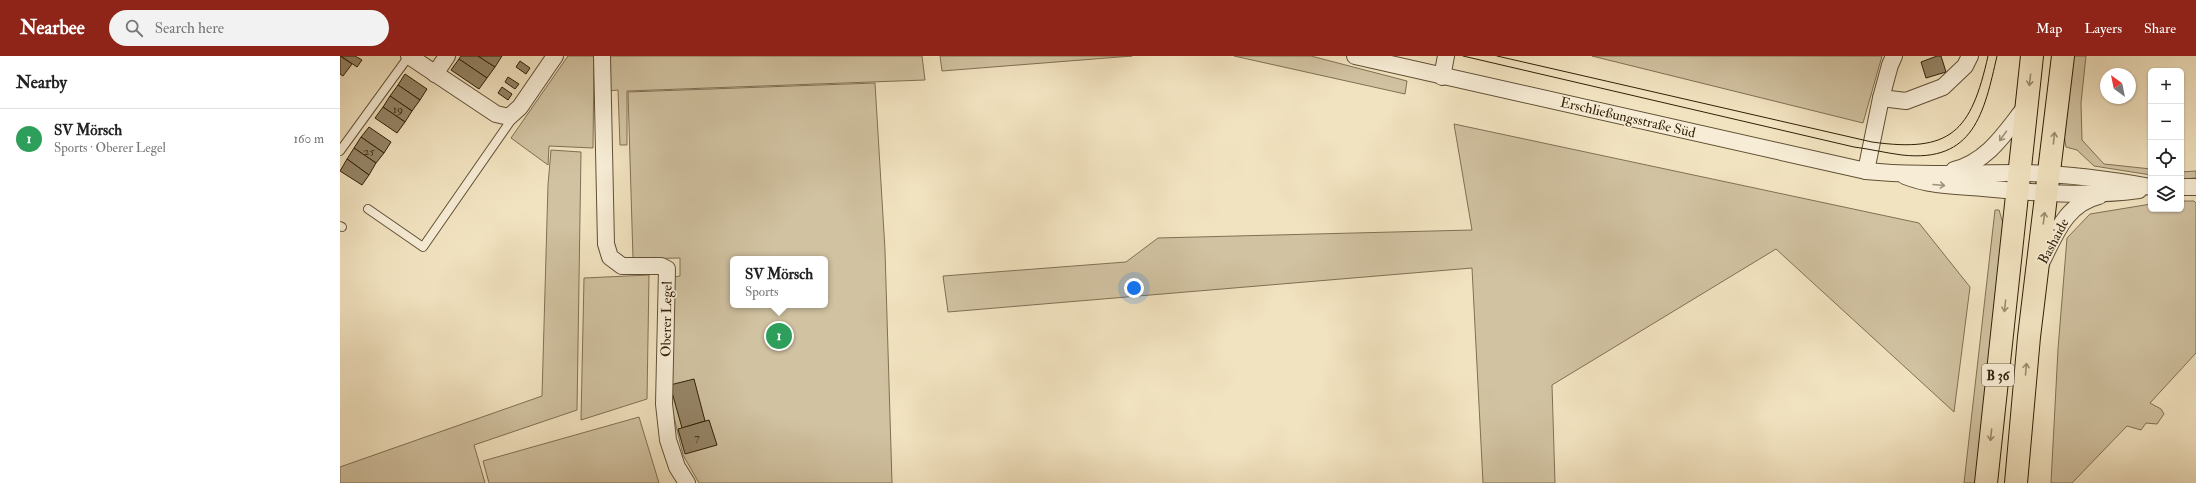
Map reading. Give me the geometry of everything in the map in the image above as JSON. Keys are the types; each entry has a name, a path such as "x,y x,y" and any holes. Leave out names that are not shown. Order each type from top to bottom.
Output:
{"main road":[{"name":"B 36","path":"1986,483 2032,56"},
{"name":"B 36","path":"2016,483 2029,337 2063,56"}],"street":[{"path":"409,56 496,114 509,117 520,107 555,56"},
{"path":"435,74 447,56"},
{"name":"Oberer Legel","path":"602,56 606,244 610,257 622,266 661,266 667,269 664,404 668,440 677,467 687,483"},
{"name":"Erschließungsstraße Süd","path":"1355,56 1866,171 1901,174 1947,172 2018,182"},
{"path":"1442,76 1446,56"},
{"path":"1866,171 1881,98 1894,56"},
{"path":"1881,98 1906,101 1943,87 1965,66 1970,56"},
{"name":"Erschließungsstraße Süd","path":"1947,172 1963,168 1986,155 1996,146 2027,105"},
{"name":"Erschließungsstraße Süd","path":"1901,174 1924,183 2048,183"},
{"name":"Bashaide","path":"2048,183 2093,177 2148,187"},
{"name":"Bashaide","path":"2048,183 2113,193"},
{"path":"2184,187 2196,187"},
{"name":"Bashaide","path":"2038,270 2067,214 2078,205 2090,198 2148,188"}],"lane":[{"path":"340,152 409,56"},
{"path":"368,209 423,247 520,107"}],"shaded area":[{"path":"568,56 594,56 593,148 549,146 548,165 511,138"},
{"path":"608,56 922,56 925,80 627,91 627,145 620,145 618,90 608,91"},
{"path":"940,56 1132,56 942,71"},
{"path":"1234,56 1311,56 1407,81 1405,94"},
{"path":"1592,56 1882,56 1863,123"},
{"path":"2073,56 2086,56 2081,103 2082,140 2104,164 2148,169 2148,175 2094,166 2077,150 2066,147 2064,135"},
{"path":"875,83 885,250 892,483 699,483 683,455 669,396 673,277 680,276 680,258 633,259 628,92"},
{"path":"1454,124 1919,223 1970,287 1954,412 1776,249 1552,385 1555,483 1483,483 1472,268 948,312 943,276 1126,262 1158,238 1472,230"},
{"path":"551,150 581,152 577,410 474,445 485,483 340,483 340,467 542,396 548,185"},
{"path":"2196,171 2196,178 2184,179 2184,172"},
{"path":"2184,201 2194,201 2196,203 2196,353 2150,403 2161,409 2164,414 2157,424 2146,423 2141,430 2127,426 2072,483 2051,483 2058,349 2067,238 2090,214 2148,204 2148,212 2184,212"},
{"path":"1995,210 1999,210 2003,223 1977,483 1964,483"},
{"path":"649,275 647,399 581,420 584,278"},
{"path":"639,417 659,483 489,483 483,461"}],"building":[{"path":"340,56 352,64 343,76 340,74"},
{"path":"341,56 355,56 362,60 357,67"},
{"path":"461,56 478,56 495,67 487,78 459,59"},
{"path":"478,56 502,56 495,67"},
{"path":"1941,56 1946,72 1926,78 1921,62"},
{"path":"459,59 487,78 479,89 451,70"},
{"path":"520,61 530,68 526,74 516,67"},
{"path":"405,74 427,89 420,100 398,85"},
{"path":"508,77 519,84 515,89 505,82"},
{"path":"398,85 420,100 412,111 390,96"},
{"path":"502,87 512,94 508,100 498,93"},
{"path":"390,96 412,111 405,122 383,107"},
{"path":"383,107 405,122 397,133 375,118"},
{"path":"369,127 391,142 384,153 361,137"},
{"path":"361,137 384,153 376,163 354,148"},
{"path":"354,148 376,163 369,175 347,159"},
{"path":"347,159 369,175 362,185 340,171"},
{"path":"694,379 705,421 682,428 670,385"},
{"path":"709,420 717,445 685,454 678,429"}],"tram line":[{"path":"1463,56 1854,147 1902,155 1926,155 1945,151 1960,142 1972,130 1987,97 1997,56"},
{"path":"1497,56 1872,142 1899,145 1921,144 1939,140 1953,132 1965,120 1974,103 1988,56"}],"place":[{"name":"SV Mörsch","path":"779,336"}]}
